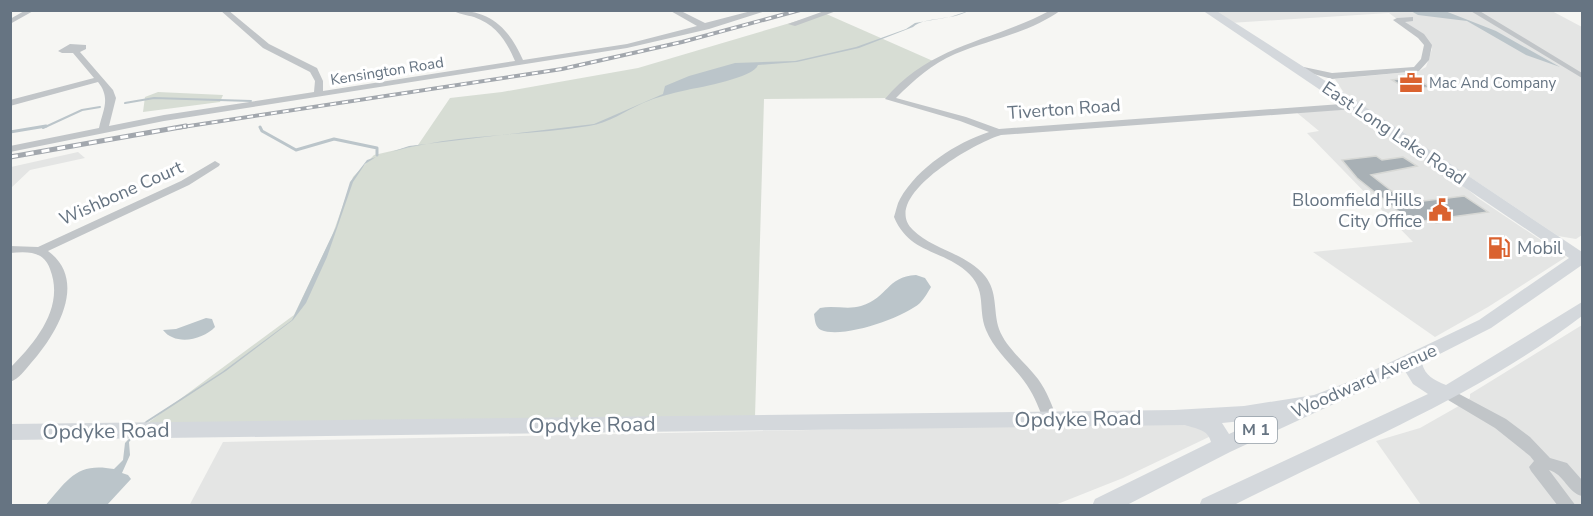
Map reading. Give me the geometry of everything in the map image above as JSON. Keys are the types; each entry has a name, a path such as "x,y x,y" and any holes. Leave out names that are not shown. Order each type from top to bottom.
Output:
{"main road":[{"name":"East Long Lake Road","path":"1207,10 1582,258"},
{"name":"Woodward Avenue","path":"1103,506 1222,446 1412,361 1485,324 1582,258"},
{"name":"M 1","path":"1222,503 1321,451 1448,393 1546,334 1582,308"},
{"path":"1412,361 1413,371 1424,383 1448,393"},
{"name":"Opdyke Road","path":"10,432 1174,418 1244,414 1317,402"},
{"name":"Opdyke Road","path":"1174,418 1208,424 1219,432 1222,446"},
{"path":"1126,506 1192,462"}],"street":[{"path":"10,22 32,10"},
{"path":"223,10 266,46 314,70 319,81 318,95"},
{"path":"455,10 482,18 501,27 511,40 520,63"},
{"name":"Kensington Road","path":"10,149 102,130 642,43 766,10"},
{"path":"792,24 836,10"},
{"path":"998,132 963,119 890,99 914,73 938,57 1058,10"},
{"path":"1472,10 1582,76"},
{"path":"672,11 678,19 701,28"},
{"path":"10,15 23,15"},
{"path":"1299,69 1332,76 1416,69 1425,60 1428,45 1420,36 1397,20 1410,19"},
{"path":"75,51 100,79 111,96 102,130"},
{"path":"1332,76 1337,87 1333,92"},
{"path":"10,103 100,79"},
{"name":"Tiverton Road","path":"1051,420 1038,390 993,330 988,293 980,276 968,265 916,240 907,231 902,221 903,199 927,174 979,140 998,132 1355,106"},
{"name":"Wishbone Court","path":"40,250 185,183 215,164"},
{"path":"10,250 40,250 50,258 59,274 60,301 42,339 10,377"},
{"path":"1448,393 1518,436 1532,447 1545,463 1568,472 1582,490"},
{"path":"1545,463 1538,467 1539,472 1568,506"}],"shaded area":[{"path":"1550,10 1582,27 1582,235 1576,239 1558,236 1344,93 1335,79 1419,71 1426,67 1432,49 1429,43 1389,13 1230,23 1210,11"},
{"path":"1411,11 1445,11 1496,31 1560,67 1526,55 1467,21 1418,15"},
{"path":"824,13 933,61 891,98 764,99 755,417 145,425 294,315 332,236 353,177 374,155 418,145 450,98 502,92 638,68"},
{"path":"924,21 913,27 859,48 797,62 758,65 754,70 737,78 659,97 610,120 596,124 562,130 504,135 594,124 663,94 665,86 689,76 735,63 795,61 856,47"},
{"path":"158,92 223,95 220,102 143,112 145,97"},
{"path":"1352,109 1566,257 1488,307 1435,337 1313,252 1413,242 1307,133 1319,131 1296,112"},
{"path":"504,135 426,144 454,140"},
{"path":"426,144 402,149 376,157 409,146"},
{"path":"78,152 85,158 30,170 11,188 11,167"},
{"path":"376,157 365,164 353,182 327,257 306,303 293,320 226,371 145,424 129,442 130,455 122,473 131,479 107,505 45,506 74,475 91,468 114,469 123,460 125,443 146,421 222,372 292,320 336,227 350,182 367,160"},
{"path":"916,275 925,278 931,287 920,303 900,315 872,326 843,332 821,330 816,325 814,314 820,308 861,306 877,298 899,279"},
{"path":"206,318 212,319 215,327 210,332 196,338 182,340 168,335 163,330 176,329"},
{"path":"1582,325 1582,505 1421,505 1376,441 1420,428 1457,407 1470,398 1470,394"},
{"path":"1158,423 1197,425 1211,436 1123,478 1055,505 189,506 223,442"}],"building":[{"name":"Mac And Company","path":"1412,77 1430,87 1407,89 1392,80"},
{"path":"1376,156 1382,160 1403,157 1417,166 1371,175 1407,203 1464,196 1488,212 1444,218 1449,221 1436,223 1431,220 1412,222 1357,178 1342,160"}],"waterway":[{"path":"125,103 154,98 251,101"},
{"path":"43,128 82,110 100,107"},
{"path":"10,132 46,126"},
{"path":"260,127 262,131 296,150 334,139 377,148 377,155"}],"railway":[{"path":"176,128 562,69 682,42 800,10"},
{"path":"10,157 186,126"}],"place":[{"name":"Mac And Company","path":"1411,83"},
{"name":"Bloomfield Hills City Office","path":"1440,210"},
{"name":"Mobil","path":"1499,248"}]}
